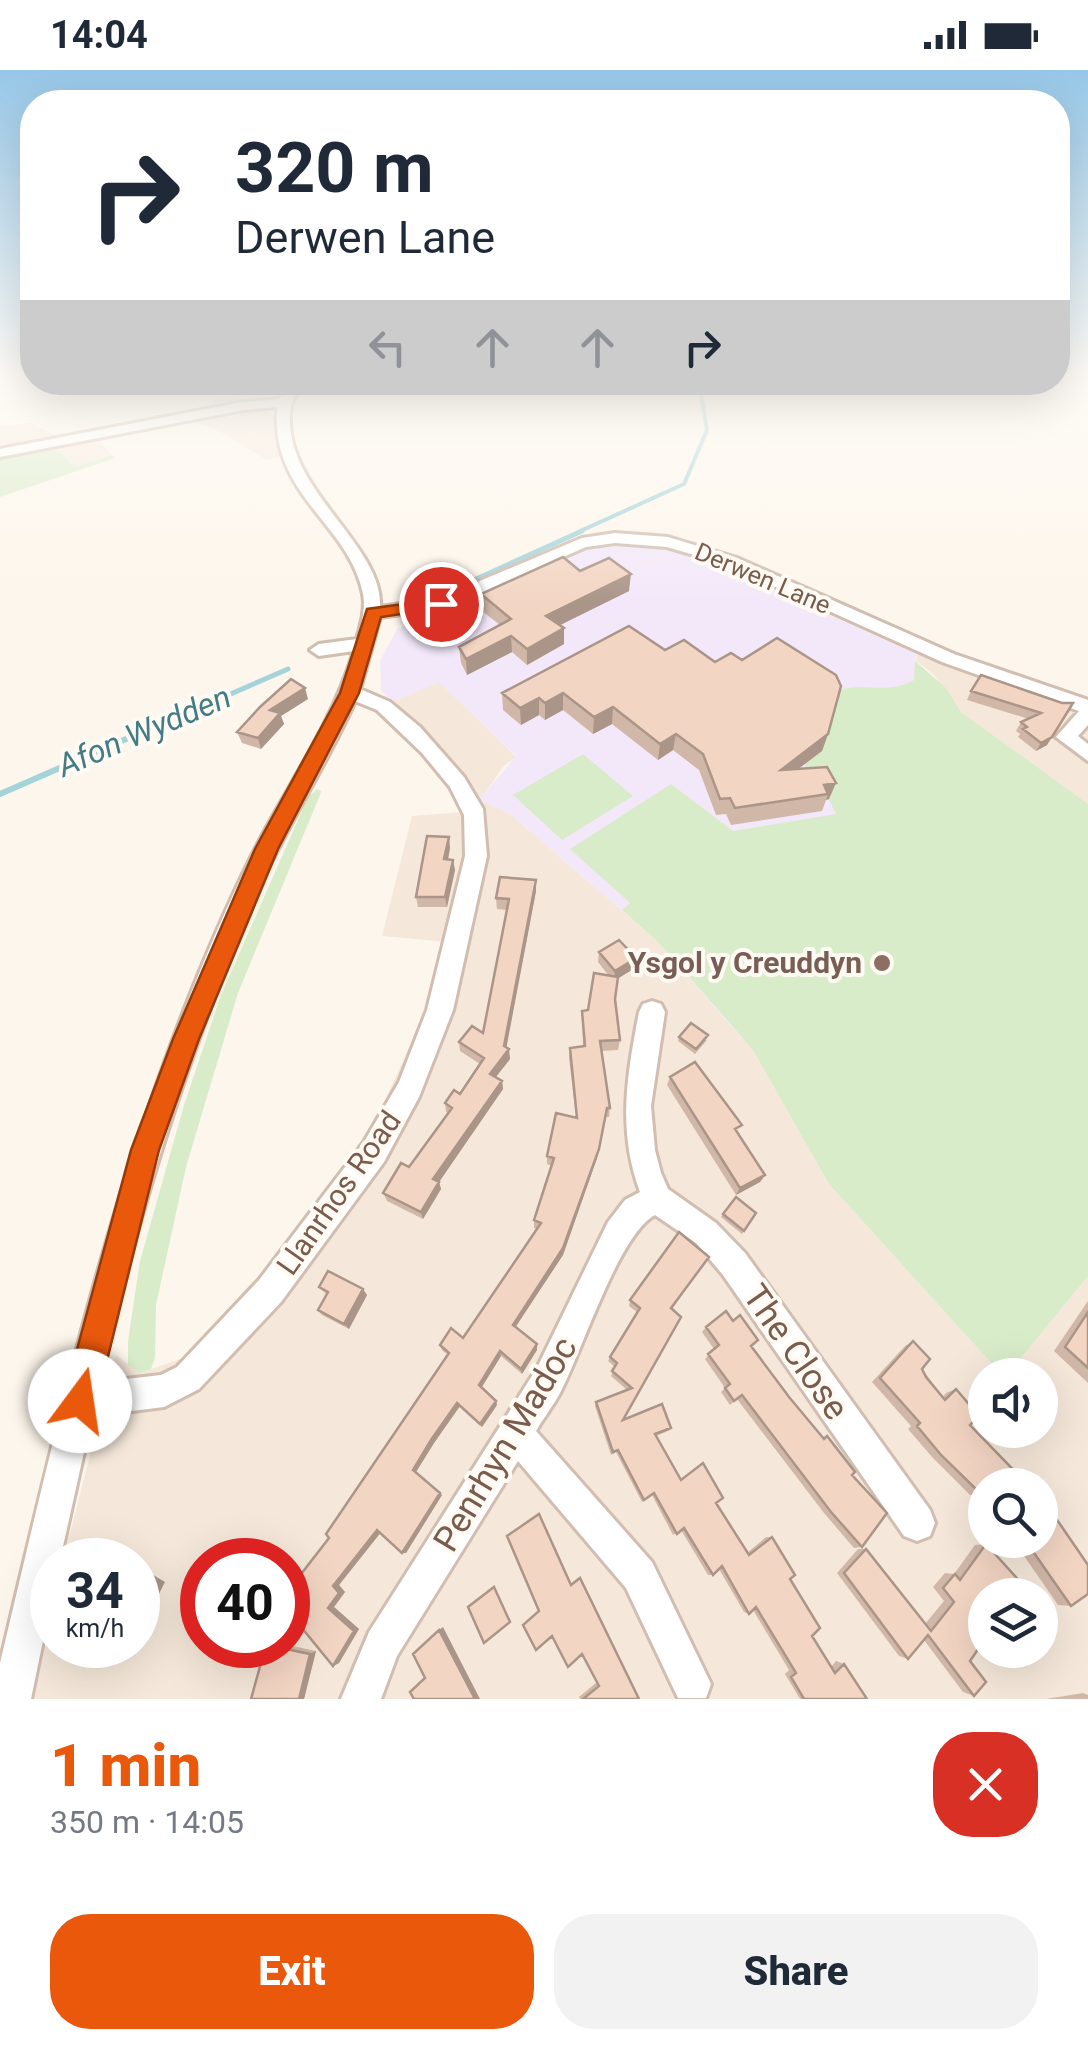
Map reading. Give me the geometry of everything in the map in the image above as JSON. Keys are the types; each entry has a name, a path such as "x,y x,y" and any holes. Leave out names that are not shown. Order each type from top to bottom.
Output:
{"street":[{"path":"11,1699 80,1401 145,1150 186,1039 266,849 349,693 373,613 372,587 364,567 294,476 287,451"},
{"name":"Derwen Lane","path":"373,613 441,604 582,543 614,538 668,542 710,552 948,658 1088,710"},
{"path":"319,650 364,644"},
{"name":"Llanrhos Road","path":"80,1401 164,1390 204,1363 270,1291 374,1152 410,1088 440,1010 476,856 478,830 474,811 458,783 396,717 374,700 349,693"},
{"path":"1088,710 1066,737 1088,754"},
{"path":"652,1012 636,1105 636,1132 642,1164 657,1199"},
{"name":"Penrhyn Madoc","path":"361,1699 382,1645 550,1380 618,1232 635,1210 657,1199"},
{"name":"The Close","path":"657,1199 706,1233 734,1264 917,1524"},
{"path":"517,1434 638,1575 692,1684"}],"shaded area":[{"path":"60,451 108,451 112,455 74,467"},
{"path":"252,451 280,451 281,457 267,460"},
{"name":"Ysgol y Creuddyn","path":"638,545 689,552 917,654 915,661 946,688 961,712 1088,804 1088,1276 1021,1358 987,1358 829,1184 754,1052 656,940 509,813 479,800 516,756 439,682 392,702 381,691 380,661 397,629 585,549"},
{"path":"917,654 948,658 1088,707 1088,805 961,712 934,675 916,661"},
{"path":"439,681 516,757 504,766 480,800 509,813 656,940 754,1052 829,1184 987,1358 968,1358 968,1448 1058,1448 1058,1358 1021,1358 1088,1276 1088,1699 27,1699 35,1668 160,1668 160,1538 69,1538 116,1355 140,1373 200,1352 313,1218 371,1132 427,1007 447,942 382,936 412,816 464,812 454,790 384,716 385,708"}],"green space":[{"path":"60,451 74,467 112,455 115,458 0,497 0,453"},
{"name":"Ysgol y Creuddyn","path":"915,661 946,688 961,712 1088,804 1088,1276 1021,1358 987,1358 829,1184 754,1052 656,940 622,910 630,903 570,849 671,784 733,831 836,814 821,784 812,784 805,765 838,690 886,688 914,680"},
{"path":"583,754 633,796 562,840 513,795"},
{"path":"317,789 320,795 238,993 186,1167 156,1305 155,1358 151,1369 140,1373 128,1365 128,1341 140,1261 184,1105 221,995 308,797"}],"building":[{"path":"563,557 580,571 609,558 631,574 546,616 564,628 527,649 511,636 466,659 459,647 511,619 481,594"},
{"path":"629,626 665,650 684,640 715,662 731,653 742,660 777,638 836,675 841,686 828,734 781,770 827,767 836,783 824,785 828,794 735,808 730,798 720,799 703,754 676,734 660,744 613,707 594,717 563,693 545,703 539,698 520,708 502,693"},
{"path":"981,675 1062,703 1073,703 1052,737 1041,743 1023,729 1027,727 1021,722 1041,713 971,691"},
{"path":"291,679 305,688 270,710 280,713 258,738 237,732 260,707"},
{"path":"427,836 449,837 444,859 453,860 445,897 416,897"},
{"path":"500,877 536,880 504,1046 509,1049 490,1074 502,1081 433,1179 439,1182 421,1212 383,1193 401,1163 409,1167 452,1108 445,1103 454,1090 460,1094 484,1058 459,1042 472,1026 483,1033 509,899 496,898"},
{"path":"619,940 636,958 615,971 599,952"},
{"path":"594,973 618,977 615,999 620,1040 600,1041 610,1108 599,1149 563,1248 513,1325 537,1344 521,1369 500,1351 479,1385 496,1401 480,1424 457,1403 431,1440 413,1470 440,1493 402,1553 377,1530 333,1586 339,1593 328,1608 354,1631 333,1666 310,1638 310,1563 449,1353 440,1345 451,1328 463,1338 541,1223 534,1220 554,1158 547,1156 556,1113 577,1118 570,1048 585,1046 582,1011 588,1010"},
{"path":"691,1023 708,1035 696,1049 679,1037"},
{"path":"695,1062 742,1125 735,1129 765,1175 740,1188 670,1077"},
{"path":"736,1197 756,1213 744,1231 723,1214"},
{"path":"679,1232 709,1257 671,1308 681,1317 623,1420 662,1404 671,1428 655,1434 681,1480 703,1463 723,1498 716,1503 749,1555 772,1537 795,1575 790,1579 820,1628 812,1636 835,1673 844,1664 867,1699 804,1699 791,1677 796,1673 756,1607 749,1614 722,1566 713,1575 684,1528 677,1534 654,1493 644,1500 618,1450 613,1452 596,1402 632,1388 612,1371 617,1363 610,1357 640,1308 630,1300"},
{"path":"328,1271 363,1289 344,1324 318,1310 328,1292 319,1287"},
{"path":"726,1311 733,1321 740,1315 758,1340 751,1346 824,1439 827,1436 855,1472 852,1475 887,1513 862,1547 742,1395 734,1401 725,1388 730,1384 708,1354 719,1345 706,1327"},
{"path":"1088,1312 1088,1368 1065,1347"},
{"path":"913,1341 930,1359 922,1369 945,1400 956,1389 968,1403 968,1448 992,1448 1012,1468 968,1468 968,1481 941,1455 917,1426 920,1423 880,1378"},
{"path":"539,1514 571,1585 580,1578 639,1699 583,1699 599,1686 582,1654 568,1667 552,1636 536,1650 523,1625 539,1611 507,1536"},
{"path":"1058,1521 1088,1565 1088,1594 1071,1606 1058,1587 1058,1578 1051,1578 1038,1558 1058,1558"},
{"path":"866,1549 931,1631 954,1602 943,1588 955,1574 960,1580 976,1558 999,1558 1017,1578 968,1578 968,1668 975,1668 986,1682 974,1696 928,1635 908,1659 844,1573"},
{"path":"494,1587 510,1622 484,1643 468,1607"},
{"path":"439,1630 475,1699 414,1699 410,1692 425,1678 413,1654"},
{"path":"260,1668 307,1668 299,1699 251,1699"}],"waterway":[{"path":"576,533 684,484 698,451"},
{"path":"443,594 582,531"},
{"name":"Afon Wydden","path":"143,732 288,669"},
{"name":"Afon Wydden","path":"0,794 149,729"}],"place":[{"name":"Ysgol y Creuddyn","path":"882,963"}],"route":[{"path":"80,1401 145,1150 186,1039 266,849 349,693 373,613 441,604"}]}
